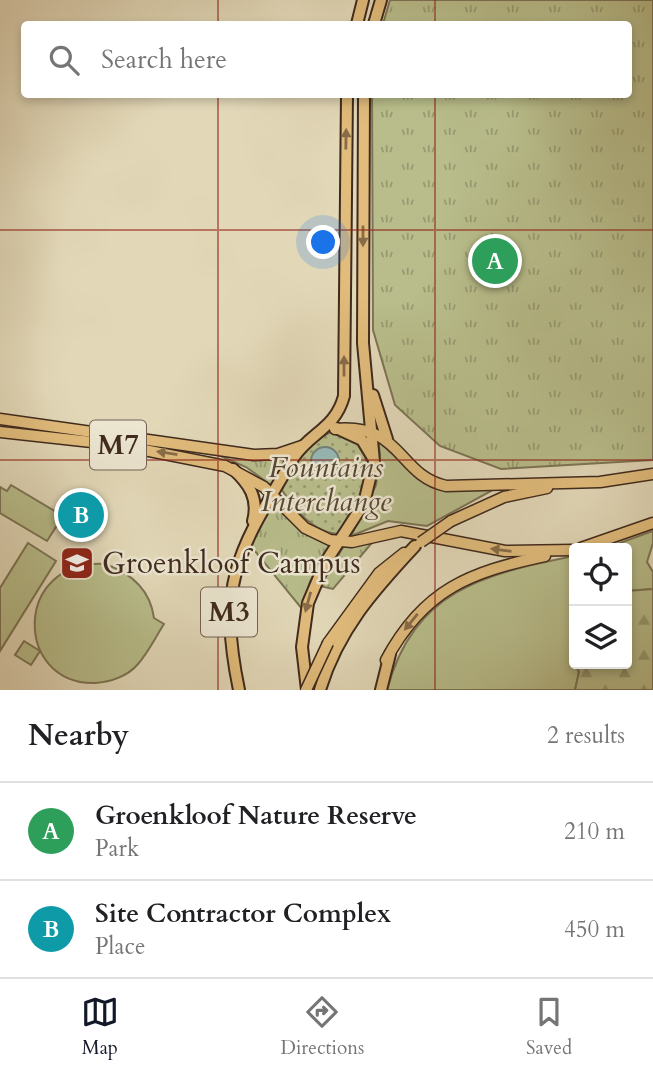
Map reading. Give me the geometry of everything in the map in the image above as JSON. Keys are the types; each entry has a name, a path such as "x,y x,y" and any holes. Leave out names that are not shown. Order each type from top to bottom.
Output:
{"highway":[{"path":"358,21 363,0"},
{"path":"375,21 381,0"},
{"path":"347,98 344,388 341,406 331,429 362,440 374,462"},
{"path":"307,690 302,647 306,611 316,580 364,503 374,462 363,343 364,98"},
{"path":"365,376 387,439"},
{"name":"M7","path":"302,446 331,429"},
{"name":"M3","path":"239,690 230,635 229,598 235,569 247,537 302,446"},
{"path":"233,469 246,481 254,499 255,511 247,537"},
{"path":"320,690 332,646 362,603 418,544"},
{"path":"379,690 390,653"}],"main road":[{"name":"M7","path":"0,419 254,455 278,454 302,446"},
{"path":"331,429 355,428 373,432 387,439 428,479 453,487 582,483"},
{"name":"M7","path":"0,432 118,445 204,460 233,469 272,494 311,532 338,542"},
{"path":"418,544 451,521 505,497 653,474"},
{"path":"600,543 653,523"},
{"path":"338,542 401,531 505,551 569,551"},
{"path":"390,653 416,615 452,585 498,567 569,552"},
{"path":"307,690 332,646"}],"green space":[{"path":"390,0 653,0 653,460 501,469 440,446 395,405 373,330 372,98 632,98 632,21 384,21"},
{"name":"Fountains Interchange","path":"336,430 356,438 366,463 366,475 359,499 338,534 312,524 298,512 282,490 302,453 317,440"},
{"path":"378,435 421,478 490,488 491,491 427,526 388,521 351,536 376,485 380,455"},
{"path":"216,454 255,459 287,454 272,486 246,467"},
{"path":"11,485 63,516 47,541 0,513 0,487 7,491"},
{"path":"275,499 332,543 310,582 302,609 250,545"},
{"path":"653,531 653,543 647,562 653,572 653,589 632,591 632,543 620,543"},
{"path":"376,538 333,589 320,586 345,544"},
{"path":"28,543 56,561 0,651 0,588"},
{"path":"569,557 569,669 578,669 579,672 575,690 387,690 399,656 415,629 434,608 457,592 482,580"},
{"path":"105,564 123,572 138,584 148,599 154,618 164,624 142,659 124,675 95,683 68,678 49,665 38,645 35,622 40,600 53,581 75,568"},
{"path":"653,589 653,690 575,690 578,669 632,669 632,591"},
{"path":"24,641 40,651 31,665 15,655"}],"water":[{"path":"325,447 335,451 339,461 335,471 325,475 315,471 311,461 315,451"}],"place":[{"name":"Groenkloof Nature Reserve","path":"495,261"},
{"name":"Site Contractor Complex","path":"81,515"},
{"name":"Groenkloof Campus","path":"77,563"}]}
